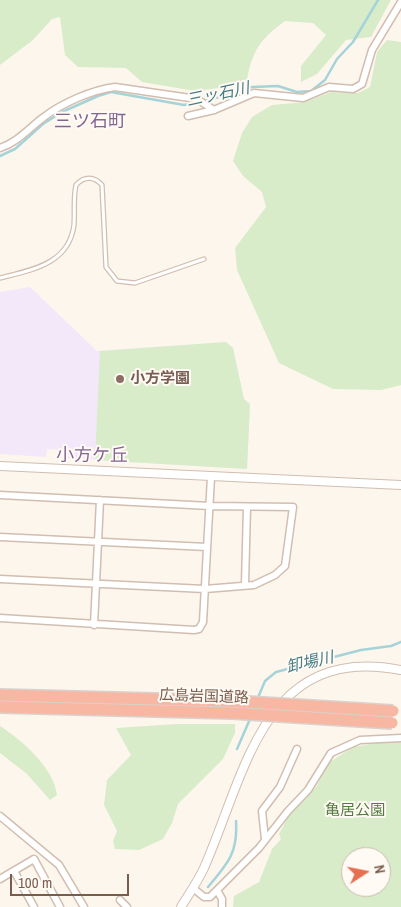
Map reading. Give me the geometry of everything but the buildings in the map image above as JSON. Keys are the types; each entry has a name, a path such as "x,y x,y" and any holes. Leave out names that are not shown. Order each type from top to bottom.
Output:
{"highway":[{"name":"広島岩国道路","path":"3,701 231,701 397,712"},
{"name":"広島岩国道路","path":"3,701 397,724"}],"street":[{"path":"188,116 213,109 254,93 303,98 329,87 353,89 362,84 372,50 401,2"},
{"path":"0,148 19,138 54,109 105,88 115,87 197,99 213,109"},
{"path":"0,466 401,485"},
{"path":"0,618 197,630 202,624 211,477"},
{"path":"0,495 210,506 293,507 285,566 264,581 254,585 245,584 205,590 0,579"},
{"path":"94,624 100,500"},
{"path":"245,584 247,506"},
{"path":"0,537 207,547"},
{"path":"180,907 203,869 253,744 272,713 283,700 294,690 333,671 372,666 401,670"},
{"path":"193,888 204,897 210,897 260,848 265,839 308,790 331,753 360,740 401,738"},
{"path":"265,839 262,811 280,787 297,749"},
{"path":"0,816 59,865 84,907"},
{"path":"0,879 34,859 60,907"},
{"path":"14,871 34,907"},
{"path":"217,890 222,899 222,907"},
{"path":"120,900 127,907"}],"lane":[{"path":"0,278 43,266 61,254 69,242 74,228 76,185 86,178 92,178 102,185 106,267 117,281 135,283 204,259"}],"shaded area":[{"name":"小方学園","path":"30,287 97,351 226,342 233,348 244,399 250,404 247,469 62,458 62,450 47,449 46,457 0,454 0,292"}],"green space":[{"path":"0,0 391,0 371,37 346,40 317,74 301,82 301,66 326,35 313,23 285,21 270,33 259,46 252,61 247,80 219,88 195,91 142,82 126,68 78,67 65,55 60,17 52,19 33,40 0,65"},
{"path":"387,40 401,42 401,385 381,390 333,389 279,363 237,270 235,248 266,207 262,192 243,176 233,161 242,133 252,117 272,105 305,102 331,92 358,93 370,87 377,52"},
{"path":"226,342 233,348 244,399 250,404 247,469 95,460 100,351"},
{"path":"177,724 235,724 235,733 223,759 178,804 172,823 163,839 139,850 115,849 113,841 117,831 104,805 107,780 131,755 116,728"},
{"path":"0,726 18,739 36,756 50,775 57,795 50,800 27,774 0,753"},
{"name":"亀居公園","path":"394,740 401,741 401,907 233,907 234,896 259,882 272,849 281,839 279,834 288,817 317,786 327,764 353,747"}],"waterway":[{"name":"三ッ石川","path":"205,101 252,87 278,86 297,92 311,91 325,80 337,59 353,42 378,0"},
{"name":"三ッ石川","path":"0,156 15,149 43,124 62,112 111,92 184,105 199,102"},
{"name":"卸場川","path":"257,700 265,681 276,672 361,650 391,646 401,642"},
{"name":"卸場川","path":"237,749 250,719"},
{"name":"卸場川","path":"208,887 226,864 233,850 236,821"}],"place":[{"name":"小方学園","path":"120,379"}],"district":[{"name":"三ツ石町","path":"90,122"},
{"name":"小方ケ丘","path":"92,456"}]}
